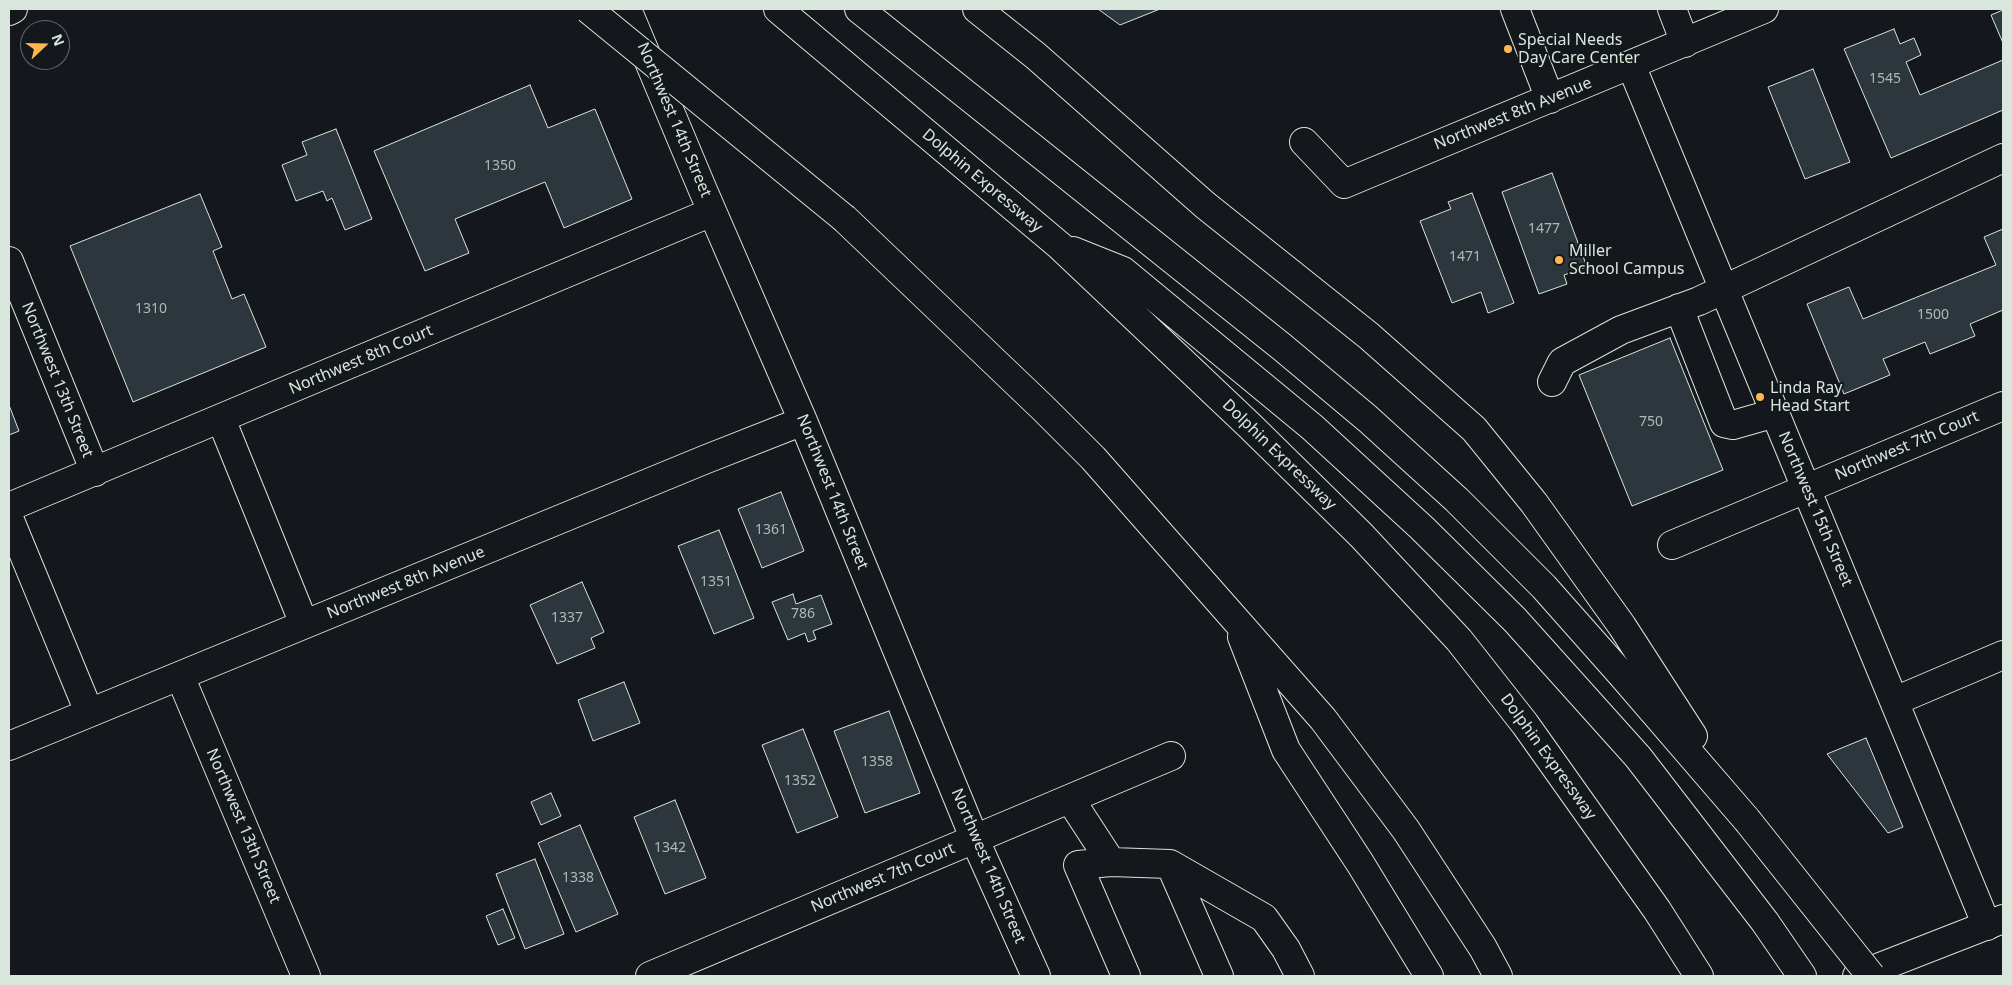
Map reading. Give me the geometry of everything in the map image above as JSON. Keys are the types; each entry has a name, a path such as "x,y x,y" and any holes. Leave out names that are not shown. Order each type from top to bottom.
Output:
{"main road":[{"path":"9,11 13,9"},
{"path":"588,9 845,219 1093,458 1323,719 1406,830 1483,948 1498,976"},
{"name":"Northwest 14th Street","path":"627,9 712,212 803,421 975,840 1036,976"},
{"name":"Dolphin Expressway","path":"778,9 1060,246 1250,426 1361,535 1459,640 1525,724 1657,910 1699,976"},
{"path":"860,9 1282,347 1368,419 1457,500 1544,588 1622,675 1746,820 1871,976"},
{"path":"977,9 1036,56 1204,205 1369,336 1474,429 1534,503 1622,626 1746,820"},
{"path":"1515,9 1550,99"},
{"path":"1672,9 1685,43"},
{"name":"Northwest 8th Avenue","path":"1304,142 1344,184 1632,66 1764,9"},
{"name":"Northwest 15th Street","path":"1632,66 1895,701 1995,922"},
{"path":"1552,382 1562,362 1621,330 1724,289 2003,158"},
{"name":"Northwest 8th Court","path":"9,507 712,212"},
{"path":"1060,246 1123,271 1312,427 1422,528 1515,620 1638,757 1765,922 1802,976"},
{"name":"Northwest 13th Street","path":"9,261 95,472"},
{"path":"1679,308 1724,423 1733,425 1775,412"},
{"name":"Northwest 7th Court","path":"1672,545 2003,406"},
{"path":"221,419 304,624"},
{"name":"Northwest 8th Avenue","path":"9,746 803,421"},
{"path":"9,518 89,712"},
{"path":"1236,621 1286,750 1360,863 1429,976"},
{"path":"1895,701 2003,655"},
{"name":"Northwest 13th Street","path":"180,676 306,976"},
{"name":"Northwest 7th Court","path":"650,976 1171,756"},
{"path":"1070,799 1111,862"},
{"path":"1126,976 1078,865 1111,862 1170,864 1264,918 1286,949 1300,976"},
{"path":"1170,864 1219,976"},
{"path":"1857,976 1995,922"}],"building":[{"path":"1098,9 1160,9 1120,25"},
{"path":"2003,10 2003,43 1991,15"},
{"path":"1894,29 1900,44 1914,38 1921,55 1906,62 1920,95 2003,60 2003,110 1891,158 1844,49"},
{"path":"1813,69 1850,162 1805,179 1768,87"},
{"path":"530,85 548,128 595,109 632,199 564,228 545,182 455,219 469,253 425,271 374,151"},
{"path":"336,129 372,219 345,230 332,198 327,201 323,191 296,201 282,165 307,155 302,142"},
{"path":"1552,173 1587,267 1564,275 1567,284 1539,294 1502,192"},
{"path":"1472,193 1514,303 1488,313 1481,292 1452,303 1420,221 1451,209 1448,202"},
{"path":"200,194 222,247 213,251 232,299 244,294 266,347 133,402 70,246"},
{"path":"2003,229 2003,310 1970,324 1975,336 1930,354 1925,342 1883,359 1890,375 1844,394 1807,304 1849,287 1863,319 1996,265 1984,237"},
{"path":"1670,338 1723,470 1632,506 1579,375"},
{"path":"9,405 19,431 9,435"},
{"path":"781,492 804,551 762,568 738,509"},
{"path":"719,530 754,618 714,634 678,546"},
{"path":"582,582 604,632 591,638 595,648 557,664 530,605"},
{"path":"793,594 796,604 821,595 832,624 813,631 816,639 808,642 805,633 788,640 772,602"},
{"path":"624,682 640,723 593,741 578,700"},
{"path":"889,711 920,793 865,813 834,731"},
{"path":"803,729 838,817 797,833 762,745"},
{"path":"1866,738 1903,827 1888,833 1827,754"},
{"path":"551,793 561,816 541,825 531,802"},
{"path":"675,800 706,878 665,894 634,817"},
{"path":"580,825 618,914 576,932 538,843"},
{"path":"535,859 564,934 525,949 496,874"},
{"path":"503,909 515,938 498,945 486,916"}],"place":[{"name":"Special Needs Day Care Center","path":"1508,49"},
{"name":"Miller School Campus","path":"1559,260"},
{"name":"Linda Ray Head Start","path":"1760,397"}]}
